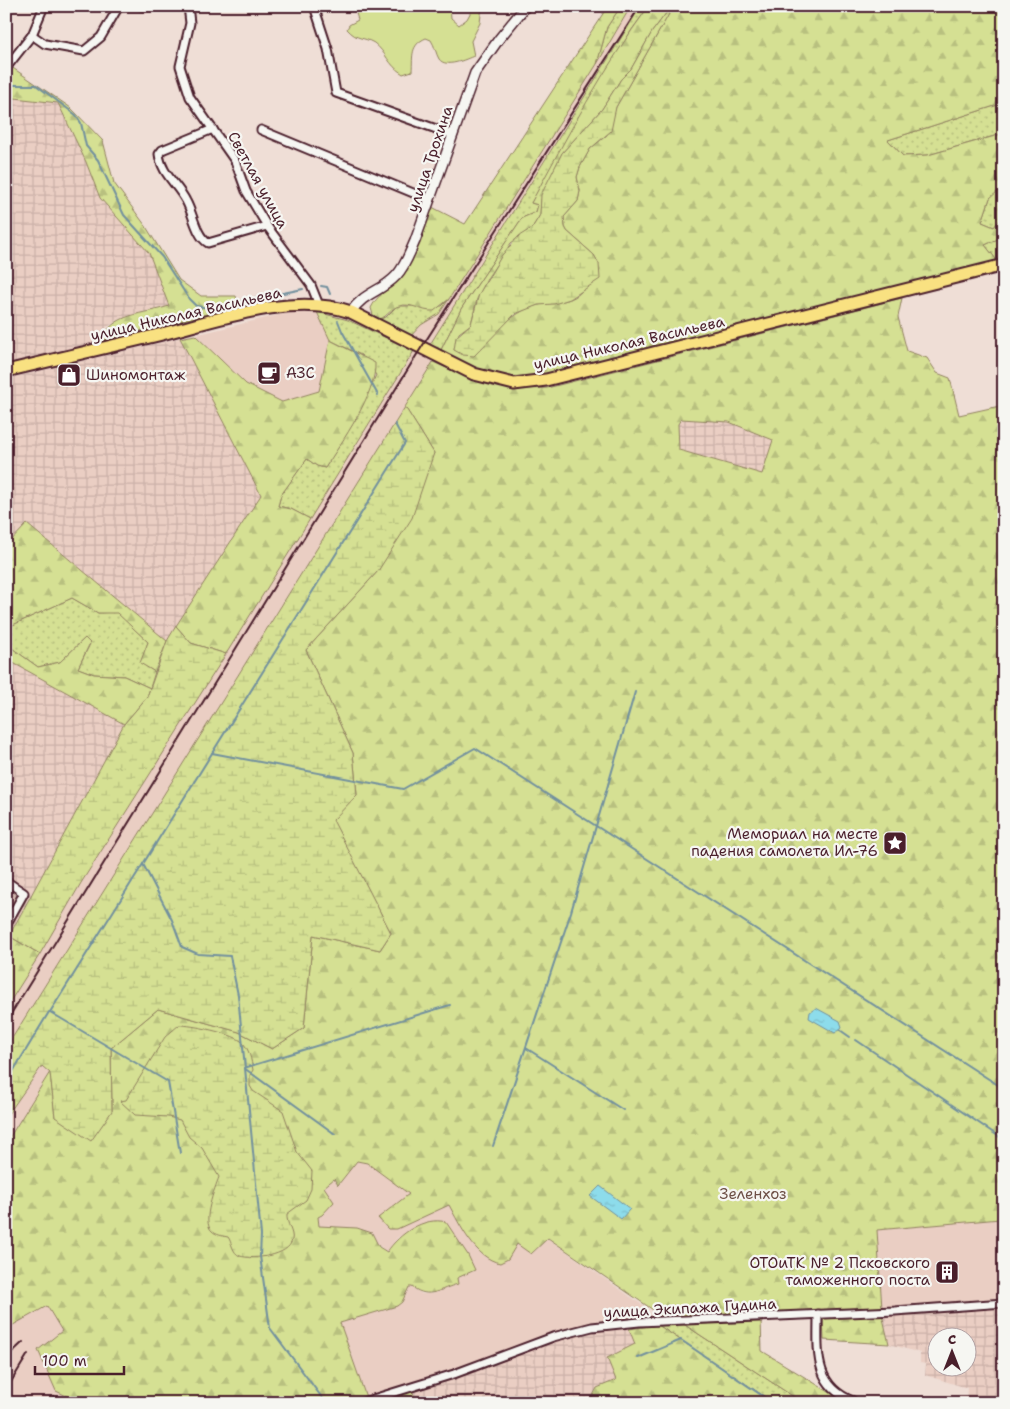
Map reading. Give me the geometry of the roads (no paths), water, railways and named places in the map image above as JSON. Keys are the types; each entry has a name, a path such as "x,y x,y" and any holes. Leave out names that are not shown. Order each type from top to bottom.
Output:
{"main road":[{"name":"улица Николая Васильева","path":"6,371 252,312 294,305 318,305 333,306 351,312 474,374 514,384 580,373 1004,265"}],"street":[{"path":"6,68 32,35 44,6"},
{"path":"32,35 45,44 84,51 101,37 119,6"},
{"path":"142,6 155,6"},
{"name":"Светлая улица","path":"188,6 190,23 181,71 190,97 235,162 246,191 267,226 311,285 318,305"},
{"path":"314,6 328,49 336,92 453,136"},
{"name":"улица Трохина","path":"351,312 367,294 387,284 398,274 415,241 475,73 526,6"},
{"path":"212,129 162,150 159,154 160,163 186,201 202,236 208,243 267,226"},
{"path":"261,130 430,200"},
{"path":"6,881 24,893 6,925"},
{"name":"улица Экипажа Гудина","path":"360,1403 454,1374 574,1331 639,1322 895,1311 1004,1302"},
{"path":"818,1314 820,1369 833,1391 853,1402"}],"water":[{"path":"816,1008 840,1021 842,1027 835,1033 809,1018 810,1012"},
{"path":"600,1186 630,1209 621,1219 590,1196"}],"waterway":[{"path":"6,85 36,85 76,115 81,123 86,146 98,160 124,215 162,257 189,299 196,306 209,308 303,289"},
{"path":"321,286 327,287 330,294"},
{"path":"338,321 378,395"},
{"path":"326,1403 270,1328 260,1256 261,1235 238,995 230,956 198,954 182,947 172,920 143,864 405,443 395,424"},
{"path":"493,1146 571,912 635,692"},
{"path":"212,753 403,789 475,748 998,1085 1004,1099"},
{"path":"143,864 50,1012 168,1082 180,1153"},
{"path":"244,1068 450,1005"},
{"path":"6,1083 49,1012"},
{"path":"840,1030 850,1037"},
{"path":"856,1040 1004,1140"},
{"path":"526,1048 623,1110"},
{"path":"244,1068 335,1134"},
{"path":"638,1358 681,1340 773,1403"}],"railway":[{"path":"6,1022 416,356 640,6"},
{"path":"6,1358 23,1342"},
{"path":"6,1390 28,1354"},
{"path":"51,1403 54,1396"}],"place":[{"name":"АЗС","path":"269,373"},
{"name":"Шиномонтаж","path":"69,375"},
{"name":"Мемориал на месте падения самолета Ил-76","path":"895,843"},
{"name":"ОТОиТК № 2 Псковского таможенного поста","path":"947,1272"}],"park label":[{"name":"Зеленхоз","path":"753,1194"}]}
